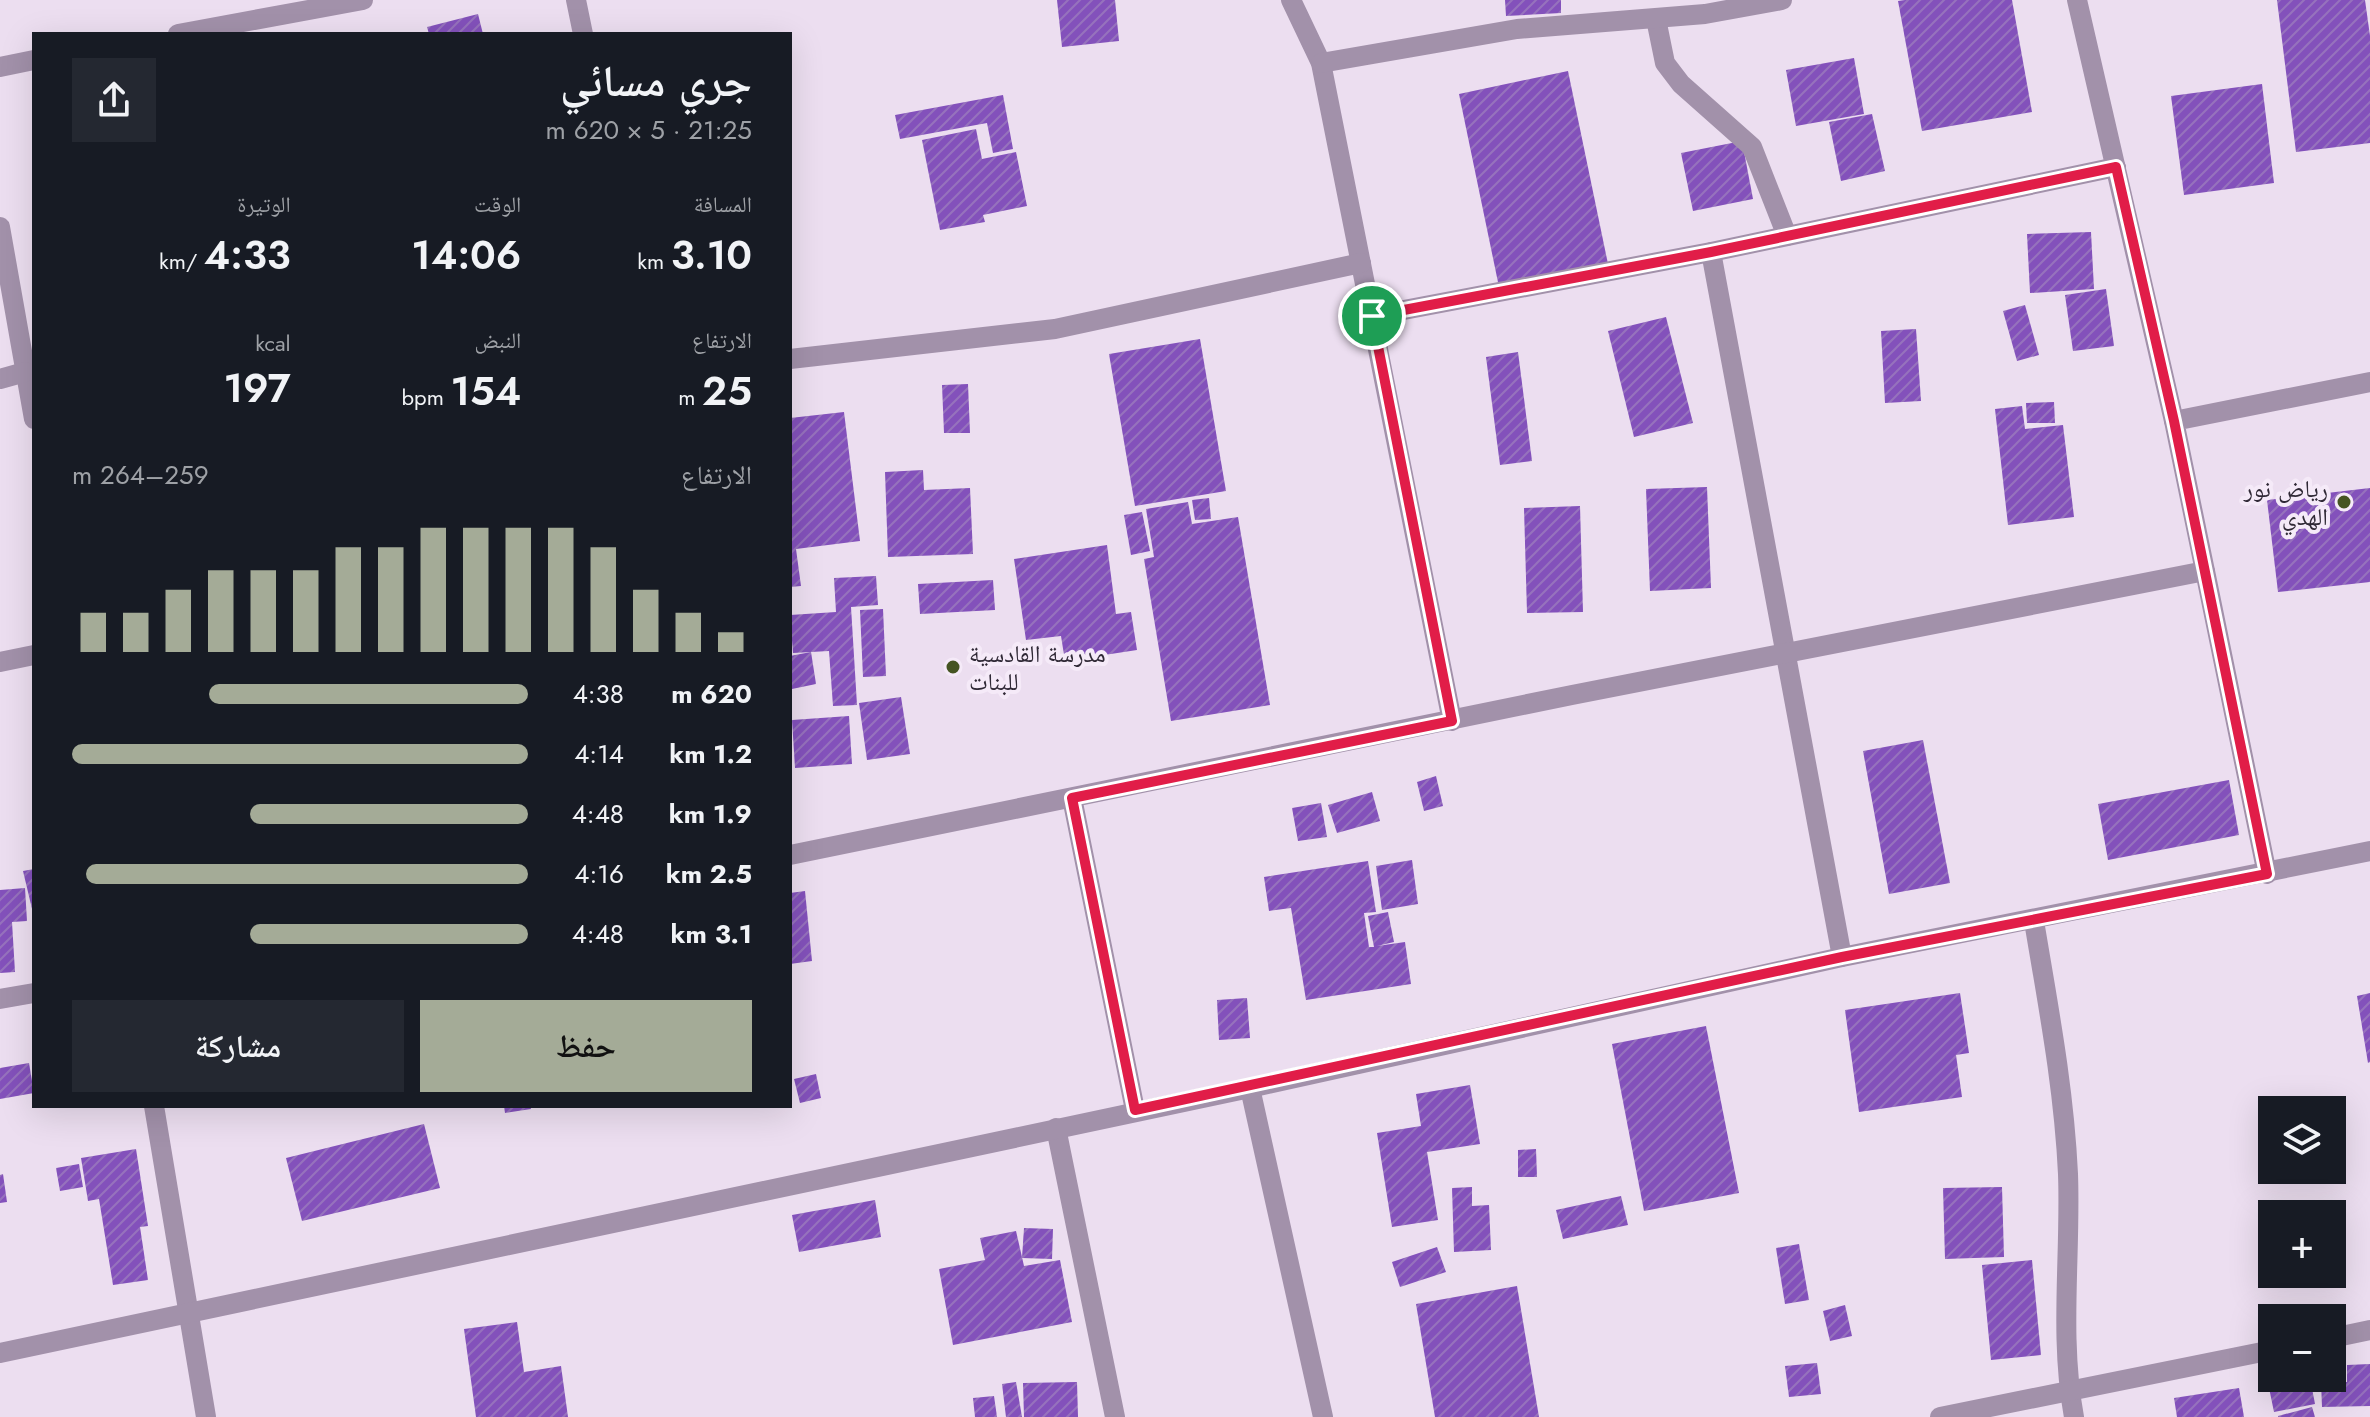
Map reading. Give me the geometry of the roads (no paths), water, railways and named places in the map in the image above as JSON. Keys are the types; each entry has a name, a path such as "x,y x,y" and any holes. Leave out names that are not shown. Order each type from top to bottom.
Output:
{"street":[{"path":"189,32 363,0"},
{"path":"576,0 583,32"},
{"path":"1291,0 1321,63 1452,721"},
{"path":"1321,63 1517,29 1656,19 1782,0"},
{"path":"2077,0 2174,421 2267,874"},
{"path":"1656,19 1665,63 1681,84 1752,147 1787,236"},
{"path":"0,67 32,60"},
{"path":"1372,316 1711,252 2116,167"},
{"path":"0,227 32,409"},
{"path":"1711,252 1842,957"},
{"path":"792,359 1055,329 1361,263"},
{"path":"0,379 25,372"},
{"path":"2174,421 2370,382"},
{"path":"792,855 2205,571"},
{"path":"0,662 32,655"},
{"path":"1072,798 1135,1110"},
{"path":"0,1353 1250,1088 1842,957 2034,921 2370,851"},
{"path":"2034,921 2064,1112 2069,1215 2065,1327 2069,1392 2074,1417"},
{"path":"0,999 32,993"},
{"path":"1250,1088 1323,1417"},
{"path":"154,1108 206,1417"},
{"path":"1056,1128 1115,1417"},
{"path":"2346,1335 2370,1330"},
{"path":"1940,1417 2258,1353"}],"place":[{"name":"رياض نور الهدي","path":"2344,502"},
{"name":"مدرسة القادسية للبنات","path":"953,667"}]}
